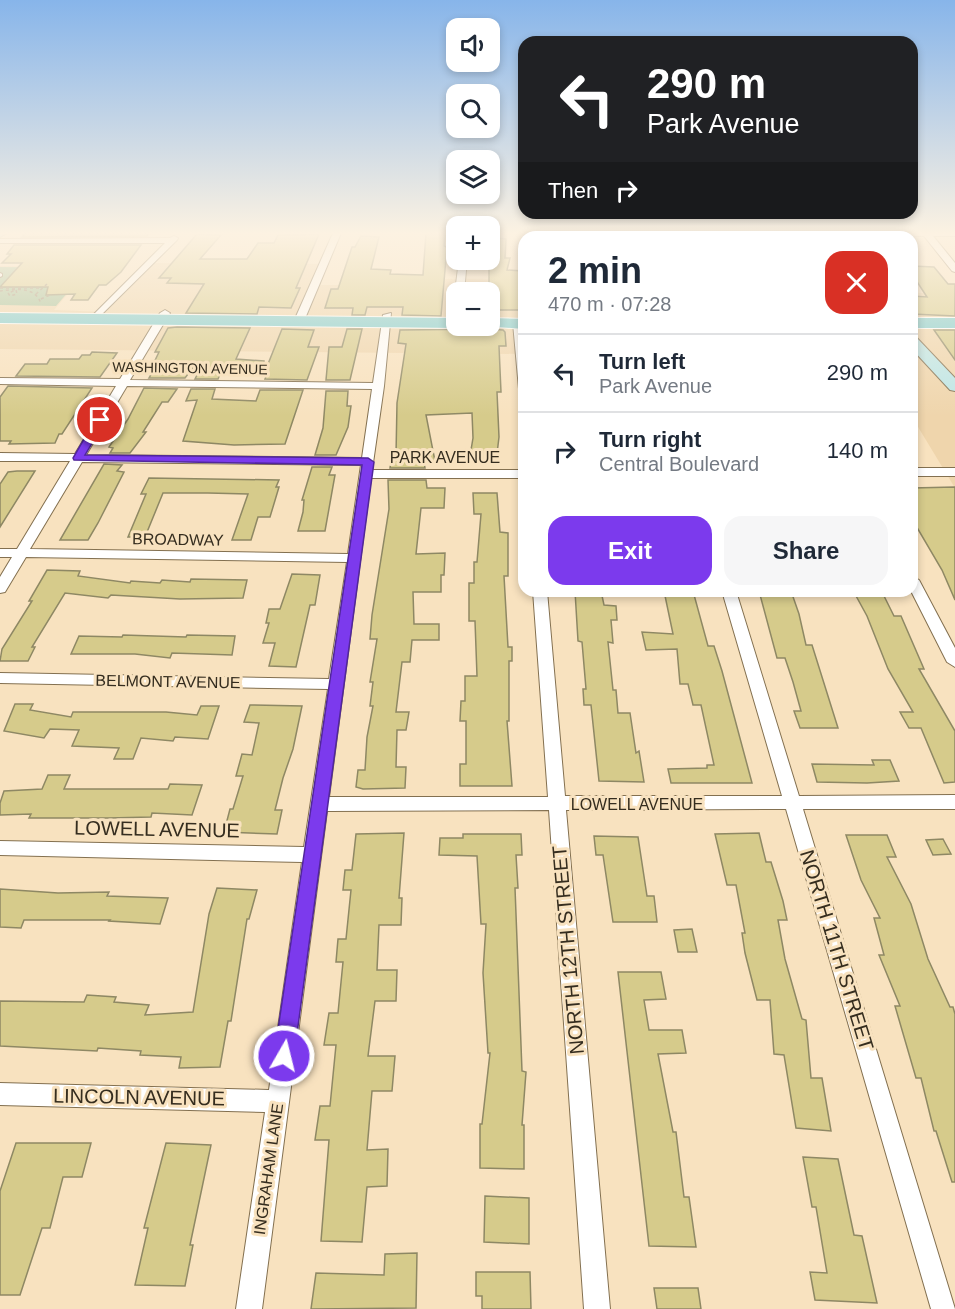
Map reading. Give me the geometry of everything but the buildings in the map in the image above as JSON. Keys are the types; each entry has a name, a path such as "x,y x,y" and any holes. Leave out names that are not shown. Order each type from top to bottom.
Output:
{"main road":[{"path":"0,311 40,306 98,315"},
{"path":"0,318 98,315 388,319 446,322"},
{"path":"388,319 446,316"},
{"path":"500,318 518,320"},
{"path":"500,322 518,321"},
{"path":"918,323 955,323"},
{"path":"918,347 955,387"}],"street":[{"path":"98,315 119,294"},
{"path":"300,318 310,294"},
{"path":"0,589 163,316"},
{"name":"INGRAHAM LANE","path":"249,1309 388,319"},
{"name":"WASHINGTON AVENUE","path":"0,381 379,386"},
{"name":"PARK AVENUE","path":"0,457 518,474"},
{"path":"918,472 955,472"},
{"name":"BROADWAY","path":"0,553 355,558"},
{"path":"918,591 955,662"},
{"name":"NORTH 12TH STREET","path":"540,597 597,1309"},
{"name":"NORTH 11TH STREET","path":"731,597 944,1309"},
{"name":"BELMONT AVENUE","path":"0,678 336,684"},
{"name":"LOWELL AVENUE","path":"319,804 955,802"},
{"name":"LOWELL AVENUE","path":"0,848 312,855"},
{"name":"LINCOLN AVENUE","path":"0,1094 278,1101"}],"path":[{"path":"36,294 40,306 50,295"}],"shaded area":[{"path":"0,294 68,294 54,310 105,312 123,294 446,294 446,336 500,336 500,294 518,294 518,354 0,349"},
{"path":"918,294 955,294 955,488 918,427"}],"green space":[{"path":"0,294 66,294 56,306 0,305"}],"route":[{"path":"100,420 78,458 368,462 284,1056"}]}
